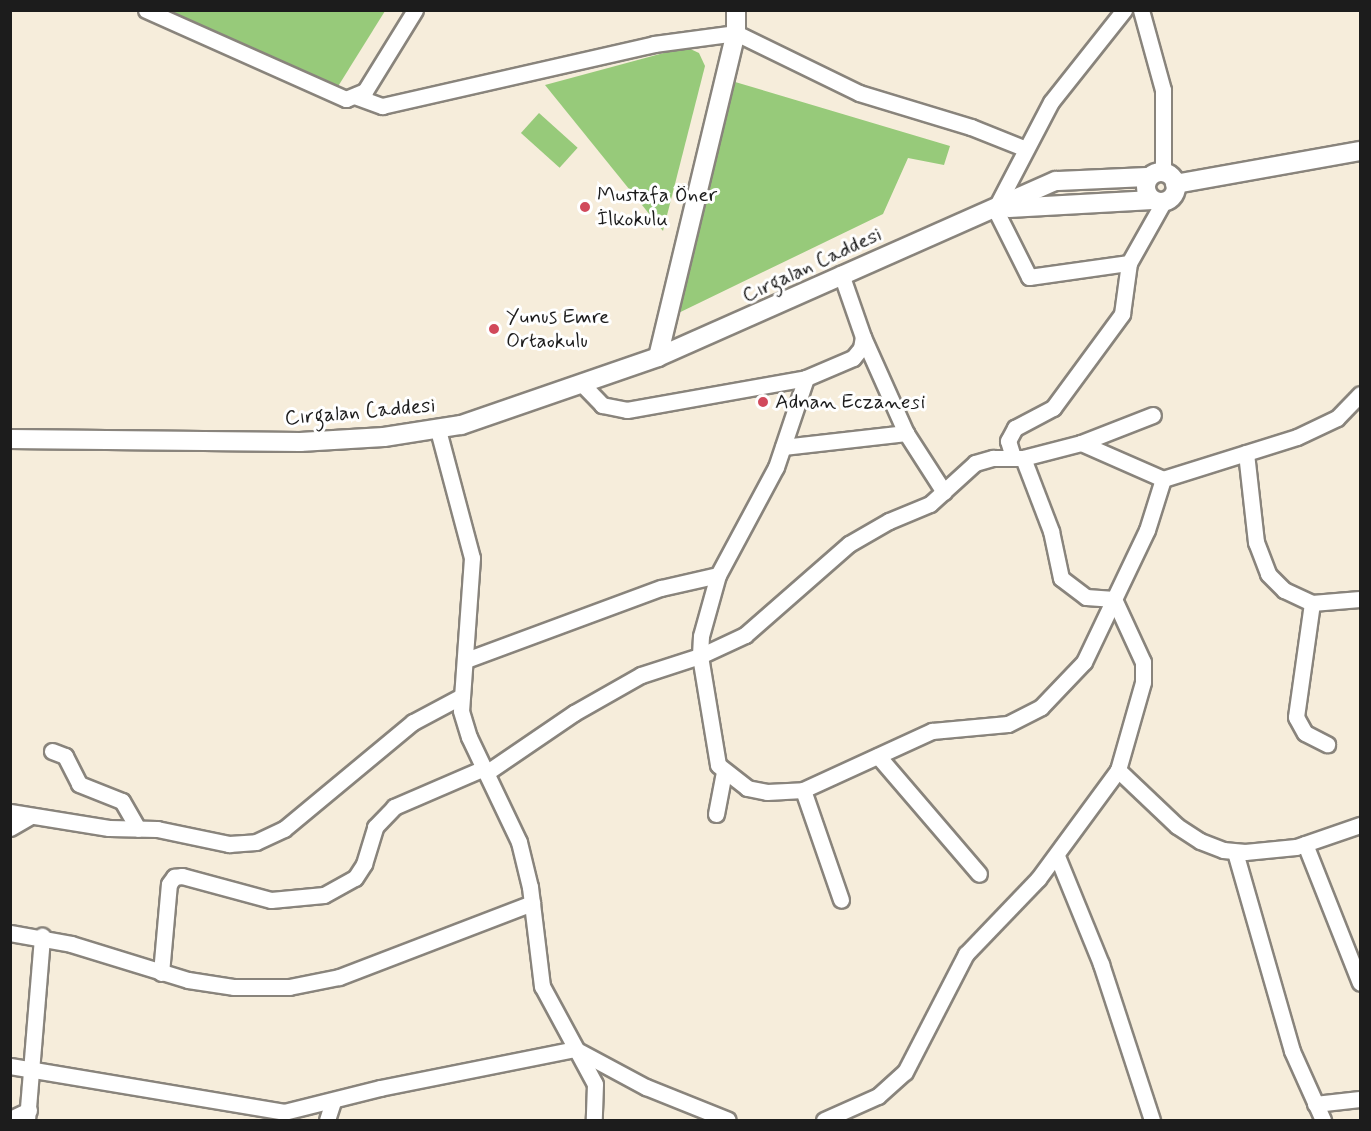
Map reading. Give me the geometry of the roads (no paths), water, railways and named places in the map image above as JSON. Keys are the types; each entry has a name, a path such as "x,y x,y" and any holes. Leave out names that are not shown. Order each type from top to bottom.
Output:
{"street":[{"path":"146,10 340,98 357,97 382,106 654,44 736,33 859,93 971,127 1026,149"},
{"path":"357,97 368,87 416,10"},
{"path":"658,357 736,33 736,10"},
{"path":"1124,10 1051,102 995,209 1029,277 1129,263"},
{"path":"1114,599 1078,594 1061,578 1050,531 1018,457 1008,441 1015,428 1053,408 1122,314 1129,263 1159,201 1173,195 1162,178 1163,90 1141,10"},
{"name":"Cırgalan Caddesi","path":"10,439 272,442 384,437 438,430 583,385 658,357 841,274 1056,182 1162,178 1360,151"},
{"path":"1159,201 1146,188 1162,178"},
{"name":"Cırgalan Caddesi","path":"995,209 1159,201"},
{"path":"841,274 863,337 906,433 944,492"},
{"path":"583,385 602,405 620,410 806,378 853,358 861,348 863,337"},
{"path":"806,378 776,467 718,575 704,619 700,656 718,765 738,784 757,790 803,790 932,732 987,728 1031,715 1084,662 1146,530 1163,479"},
{"path":"1081,443 1163,479 1297,437 1337,418 1360,394"},
{"path":"161,973 169,884 174,877 182,876 271,900 324,895 355,878 364,864 375,827 394,807 485,770 574,713 641,675 700,656 745,635 849,544 888,521 930,504 975,463 1018,457 1081,443 1153,415"},
{"path":"438,430 472,558 466,660 460,697 464,724 519,842 532,903 542,986 595,1084 594,1120"},
{"path":"783,447 906,433"},
{"path":"1246,453 1256,542 1263,564 1284,590 1312,603 1360,598"},
{"path":"466,660 662,588 718,575"},
{"path":"825,1120 878,1096 905,1072 966,954 1057,856 1118,770 1144,672 1140,652 1114,599"},
{"path":"1312,603 1296,717 1305,733 1327,744"},
{"path":"10,812 229,844 266,839 413,722 460,697"},
{"path":"52,751 65,756 79,784 122,801 138,829"},
{"path":"878,756 979,874"},
{"path":"1118,770 1190,835 1211,846 1235,852 1305,844 1360,825"},
{"path":"716,814 723,772"},
{"path":"803,790 841,900"},
{"path":"10,828 31,816"},
{"path":"1305,844 1360,983"},
{"path":"1235,852 1292,1051 1323,1120"},
{"path":"1057,856 1101,964 1152,1120"},
{"path":"10,933 42,936 161,973 234,987 305,985 339,977 532,903"},
{"path":"10,1119 28,1115 42,936"},
{"path":"10,1066 32,1072 272,1112 296,1111 575,1049 646,1087 728,1120"},
{"path":"1315,1104 1360,1099"},
{"path":"327,1120 333,1101"}],"place":[{"name":"Mustafa Öner İlkokulu","path":"585,207"},
{"name":"Yunus Emre Ortaokulu","path":"494,329"},
{"name":"Adnan Eczanesi","path":"763,402"}]}
